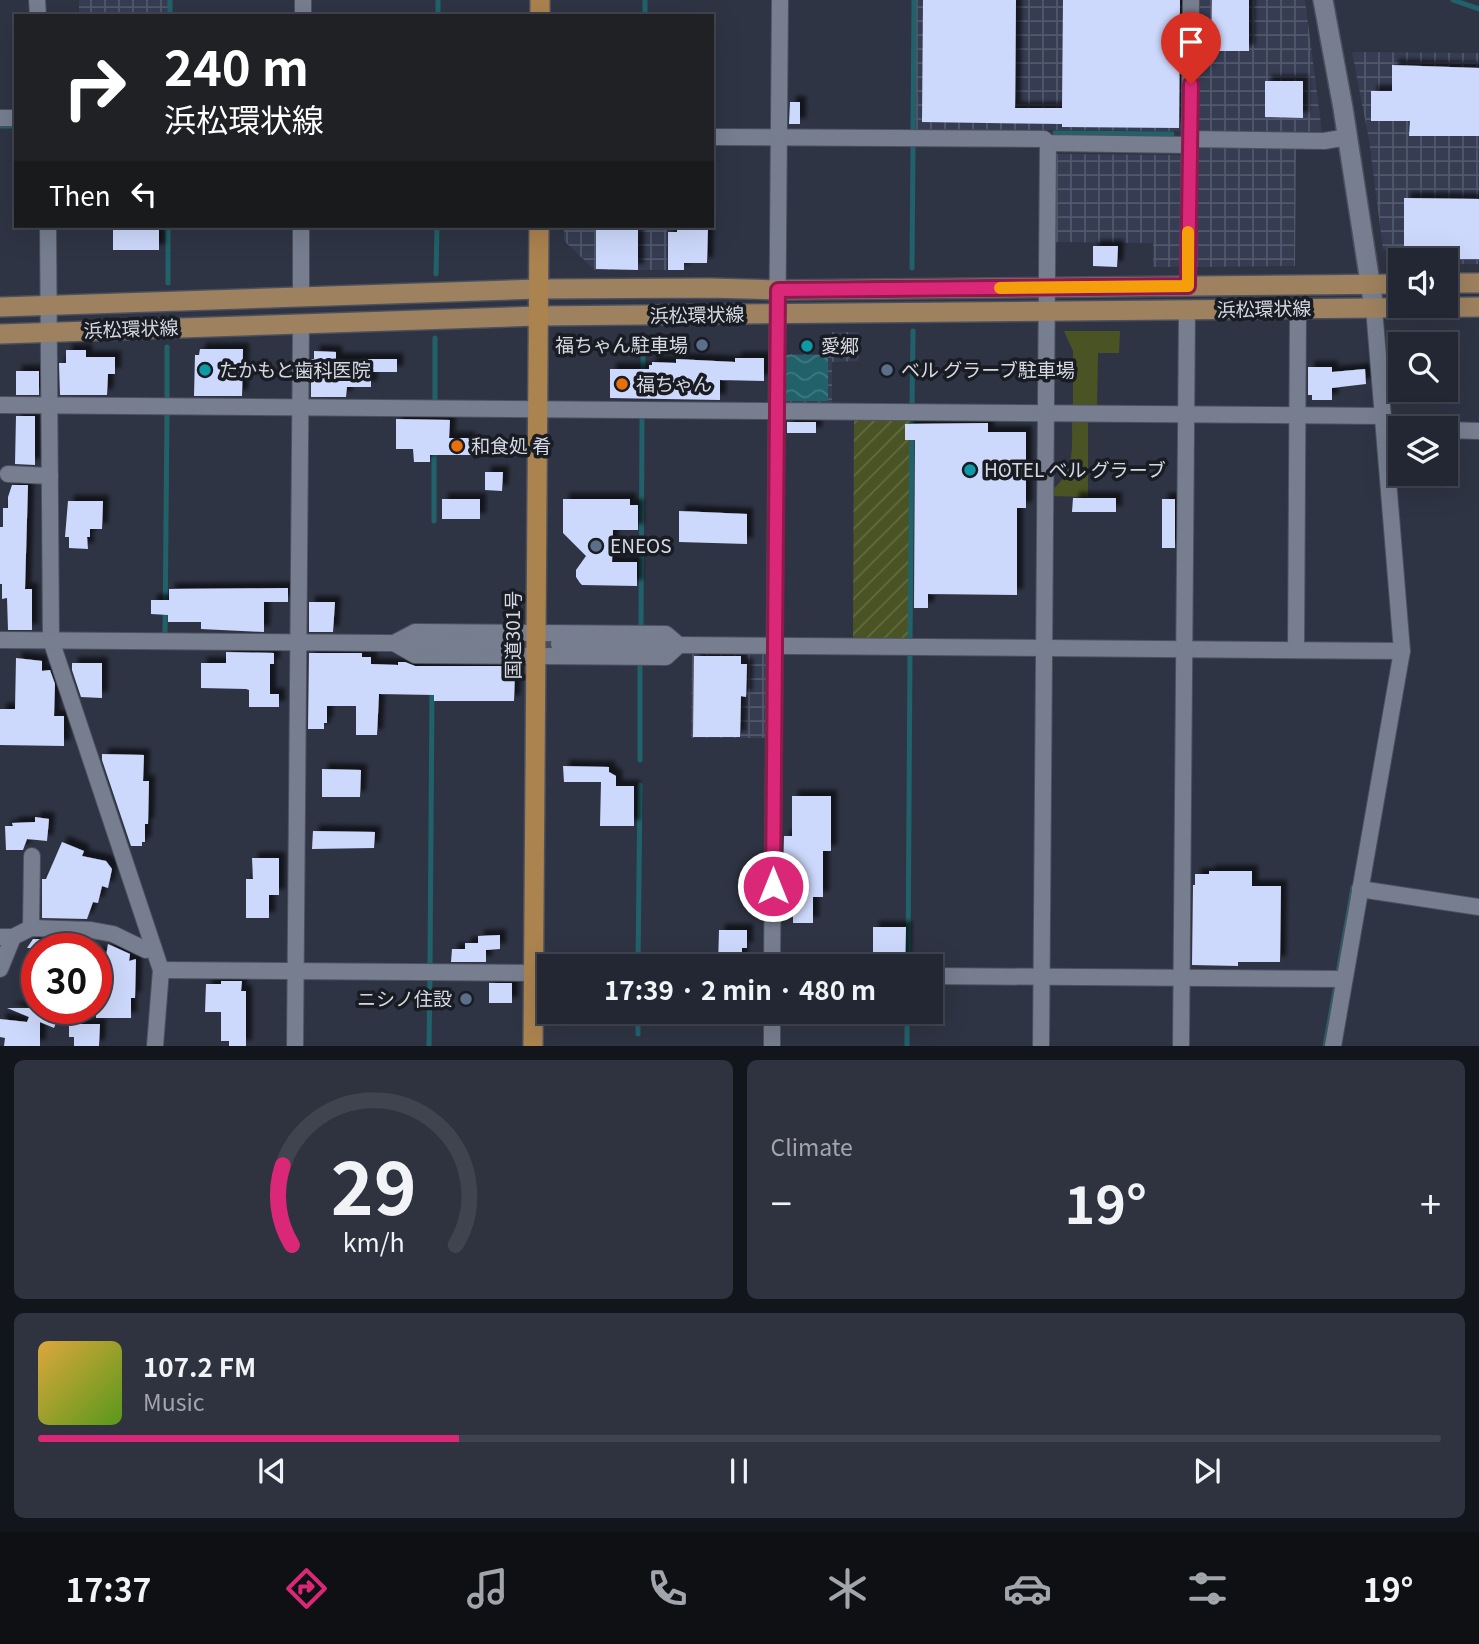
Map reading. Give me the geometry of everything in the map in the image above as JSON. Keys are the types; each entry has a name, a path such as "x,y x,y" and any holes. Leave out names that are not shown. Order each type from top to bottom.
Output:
{"highway":[{"name":"国道301号","path":"539,228 535,655 541,954"},
{"name":"国道301号","path":"533,1045 537,1009"}],"main road":[{"path":"1458,283 1479,283"},
{"name":"浜松環状線","path":"0,307 538,289 778,290 1388,284"},
{"name":"浜松環状線","path":"0,334 538,316 1479,307"}],"street":[{"path":"772,954 780,0"},
{"path":"1188,286 1191,0"},
{"path":"1323,0 1372,284 1402,651 1333,1045"},
{"path":"714,137 1044,139 1048,144 1041,1045"},
{"path":"1048,144 1324,141 1348,137"},
{"path":"48,228 51,640 161,970 155,1045"},
{"path":"301,228 301,297"},
{"path":"1296,650 1298,309"},
{"path":"1181,1045 1187,310"},
{"path":"295,1045 301,324"},
{"path":"0,405 1297,415 1388,424"},
{"path":"1458,430 1479,431"},
{"path":"8,474 50,476"},
{"path":"394,643 415,632 666,634 679,645"},
{"path":"0,640 511,644"},
{"path":"394,643 415,654 666,657 679,645"},
{"path":"559,644 1402,651"},
{"path":"31,928 32,856"},
{"path":"1360,889 1479,907"},
{"path":"0,969 6,937 31,928 104,932 146,950 153,947"},
{"path":"161,970 537,973"},
{"path":"943,976 1344,979"},
{"path":"772,1024 772,1045"}],"shaded area":[{"path":"79,0 169,0 169,14 79,14"},
{"path":"915,0 1183,0 1182,127 1179,131 915,129"},
{"path":"1199,0 1305,0 1322,132 1202,131 1198,128"},
{"path":"1352,52 1479,53 1479,264 1458,264 1458,248 1388,248 1388,253 1383,249 1369,140"},
{"path":"1194,144 1296,145 1295,266 1193,267"},
{"path":"1056,154 1179,155 1183,158 1182,267 1153,267 1153,243 1052,242 1053,157"},
{"path":"564,228 667,228 667,270 595,270 564,241"},
{"path":"1064,331 1120,331 1119,353 1098,353 1097,409 1076,409 1073,405 1073,351"},
{"path":"832,332 859,332 858,361 832,362 832,407 786,407 782,403 782,354 832,354"},
{"path":"854,417 911,418 909,639 853,639"},
{"path":"1076,419 1088,419 1088,497 1050,496 1050,492 1068,469 1072,452 1072,423"},
{"path":"692,652 770,652 769,738 691,738"}],"water":[{"path":"785,355 828,355 828,401 785,401"}],"building":[{"path":"923,0 1016,0 1015,108 1062,108 1063,0 1180,0 1179,128 922,122"},
{"path":"1212,0 1249,0 1249,51 1211,51"},
{"path":"1392,65 1479,68 1479,136 1409,136 1410,121 1371,121 1371,91 1392,91"},
{"path":"1265,81 1303,81 1303,118 1265,117"},
{"path":"790,102 800,102 800,124 789,124"},
{"path":"1404,198 1479,199 1479,259 1458,259 1458,248 1404,248"},
{"path":"113,228 159,228 159,250 113,250"},
{"path":"596,228 638,228 638,270 596,269"},
{"path":"677,228 708,228 707,263 684,263 684,270 668,270 668,232 677,232"},
{"path":"1093,246 1118,246 1117,267 1093,266"},
{"name":"たかもと歯科医院","path":"200,349 243,349 242,396 194,396 195,355 199,355"},
{"path":"66,350 86,350 86,357 115,357 115,374 108,374 107,395 60,395 59,363 66,363"},
{"path":"314,351 336,352 336,359 397,359 397,372 371,372 371,387 347,387 346,397 311,397 311,359 314,359"},
{"path":"735,358 764,358 764,381 720,380 720,400 610,398 610,369 649,369 652,362 676,363 676,359 735,362"},
{"path":"1308,367 1332,367 1332,372 1365,369 1366,384 1332,388 1332,400 1312,400 1312,395 1308,395"},
{"path":"16,371 39,371 39,395 16,395"},
{"path":"16,416 35,416 35,465 15,464"},
{"path":"396,419 450,420 449,438 469,438 469,442 472,442 472,455 430,455 430,462 414,462 413,449 396,449"},
{"path":"787,422 816,422 816,433 787,433"},
{"path":"988,423 988,432 1026,432 1026,508 1017,508 1017,595 928,594 928,608 914,608 915,440 905,440 905,424"},
{"path":"485,472 503,472 502,491 485,490"},
{"path":"12,485 28,485 25,589 32,589 32,630 8,630 7,598 2,599 0,527 3,527 3,508 8,508"},
{"path":"1073,498 1116,498 1116,512 1072,512"},
{"path":"442,499 480,499 480,519 442,519"},
{"path":"563,499 630,499 630,505 638,505 638,530 613,530 612,562 637,562 637,586 580,583 576,570 586,556 563,533"},
{"path":"1162,499 1175,499 1175,548 1162,548"},
{"path":"68,501 103,501 102,529 90,529 90,537 87,537 88,549 69,548 69,537 65,537"},
{"path":"679,511 747,514 747,544 679,542"},
{"path":"288,588 288,602 264,602 264,632 201,629 201,622 168,622 168,615 151,614 151,600 169,600 169,589"},
{"path":"309,602 335,602 333,632 309,632"},
{"path":"226,652 274,653 274,664 270,664 270,694 279,694 279,707 249,707 249,690 246,689 201,688 201,663 226,663"},
{"path":"309,653 362,653 362,657 371,657 371,664 398,665 398,662 405,662 415,666 510,666 510,670 515,670 514,701 434,701 434,695 379,694 377,735 356,735 356,706 327,706 327,723 324,723 324,729 308,729"},
{"path":"694,656 741,656 741,664 747,664 746,697 741,696 740,737 693,737"},
{"path":"16,658 42,661 42,671 50,670 55,684 54,716 64,716 64,746 0,745 0,709 15,709"},
{"path":"72,663 102,663 102,698 81,697"},
{"path":"102,754 144,755 143,781 149,781 148,824 145,824 145,842 142,842 142,846 131,846"},
{"path":"563,766 609,767 609,772 616,776 616,786 634,786 634,826 600,826 601,782 564,782"},
{"path":"322,769 361,770 360,797 322,797"},
{"path":"792,796 831,796 831,851 823,851 823,897 813,897 813,923 793,923 793,873 783,873 784,836 792,836"},
{"path":"35,817 49,819 47,841 27,839 23,850 6,850 5,826 35,822"},
{"path":"313,831 375,832 374,848 312,849"},
{"path":"62,842 84,851 82,856 106,861 112,869 108,888 102,886 98,903 93,902 87,919 42,918 42,879 46,879"},
{"path":"252,858 279,858 279,895 269,895 269,918 246,918 246,879 253,879"},
{"path":"1209,871 1252,871 1252,886 1281,886 1280,962 1238,962 1238,966 1192,965 1193,885 1195,874 1209,874"},
{"path":"873,927 906,927 905,954 873,954"},
{"path":"719,930 747,930 747,948 742,948 742,954 718,954"},
{"path":"500,935 500,949 486,950 486,962 451,962 452,949 465,949 465,943 478,943 478,936"},
{"path":"112,946 130,954 129,961 136,959 135,998 131,998 131,1018 112,1018"},
{"path":"221,981 242,981 241,991 246,991 246,1046 229,1046 229,1041 221,1041 221,1012 205,1012 206,984 221,984"},
{"path":"489,983 512,983 512,1003 489,1003"},
{"path":"7,1008 21,1008 21,1014"},
{"path":"0,1019 21,1021 21,1024 40,1024 40,1046 4,1046 5,1038 0,1037"},
{"path":"69,1024 100,1024 99,1046 74,1046 74,1037 69,1037"}],"waterway":[{"path":"170,0 170,14"},
{"path":"438,0 438,14"},
{"path":"645,0 645,14"},
{"path":"913,135 914,0"},
{"path":"1453,0 1479,9"},
{"path":"0,126 14,126"},
{"path":"1055,133 1172,134"},
{"path":"912,268 913,144"},
{"path":"168,228 168,283"},
{"path":"436,274 437,228"},
{"path":"912,406 913,331"},
{"path":"435,338 435,403"},
{"path":"167,347 167,402"},
{"path":"643,356 643,374"},
{"path":"165,633 167,412"},
{"path":"641,626 642,417"},
{"path":"910,642 912,419"},
{"path":"434,450 434,521"},
{"path":"908,954 910,653"},
{"path":"640,661 640,760"},
{"path":"430,967 432,689"},
{"path":"638,954 640,785"},
{"path":"1338,973 1353,887"},
{"path":"429,1046 430,977"},
{"path":"1325,1046 1336,985"},
{"path":"638,1024 638,1034"},
{"path":"907,1024 907,1046"}],"tunnel":[{"path":"511,644 559,644"}],"slow traffic":[{"path":"1000,288 1188,286 1188,232"}],"place":[{"name":"福ちゃん駐車場","path":"702,345"},
{"name":"愛郷","path":"807,346"},
{"name":"たかもと歯科医院","path":"205,370"},
{"name":"ベル グラーブ駐車場","path":"887,370"},
{"name":"福ちゃん","path":"622,384"},
{"name":"和食処 肴","path":"457,446"},
{"name":"HOTEL ベル グラーブ","path":"970,470"},
{"name":"ENEOS","path":"596,546"},
{"name":"ニシノ住設","path":"466,999"}],"route":[{"path":"773,886 778,290 1188,286 1191,84"}]}
